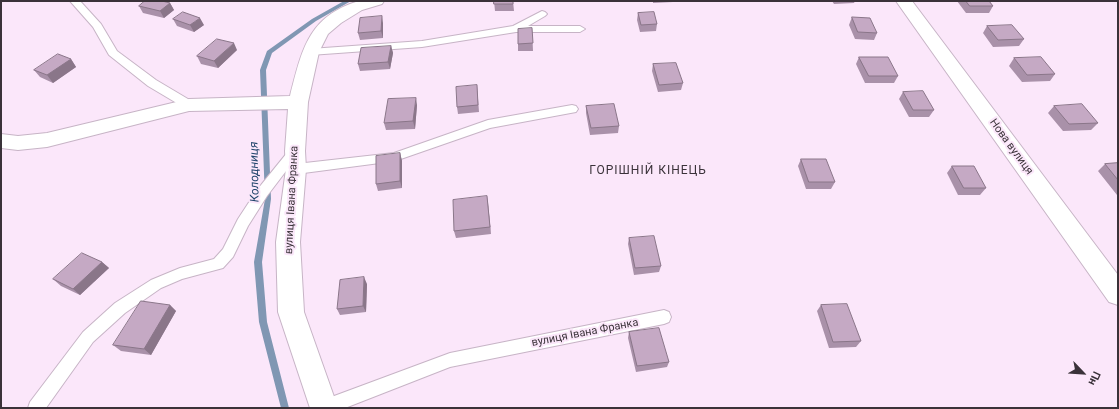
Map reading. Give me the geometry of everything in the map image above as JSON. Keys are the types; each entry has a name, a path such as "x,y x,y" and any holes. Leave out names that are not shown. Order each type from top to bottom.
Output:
{"street":[{"name":"вулиця Івана Франка","path":"324,408 291,312 288,242 291,161 290,102 310,52 321,31 335,19 356,7 376,1"},
{"name":"Нова вулиця","path":"904,1 1118,294"},
{"path":"1,141 18,143 47,140 189,105 290,102"}],"lane":[{"path":"75,1 97,26 113,53 152,83 189,105"},
{"path":"516,29 542,14"},
{"path":"310,52 422,44 516,29 580,29"},
{"path":"36,408 88,337 120,308 156,284 180,274 218,264 228,253 243,223 262,192 291,161 395,157 488,124 572,109"},
{"name":"вулиця Івана Франка","path":"324,408 450,360 664,317"}],"building":[{"path":"145,1 162,1 170,3 160,11 139,6"},
{"path":"494,1 513,1 513,4 494,4"},
{"path":"966,1 989,1 993,6 970,6"},
{"path":"183,12 200,18 190,25 173,19"},
{"path":"654,12 657,24 641,25 638,13"},
{"path":"382,16 381,31 358,33 360,18"},
{"path":"852,17 870,18 877,33 858,32"},
{"path":"1012,25 1024,39 998,40 987,26"},
{"path":"532,28 533,43 518,44 518,29"},
{"path":"217,39 234,43 214,61 197,56"},
{"path":"391,46 388,62 358,64 361,48"},
{"path":"58,54 71,59 47,75 34,70"},
{"path":"859,57 888,57 898,76 869,76"},
{"path":"1041,57 1055,74 1027,75 1014,58"},
{"path":"676,63 683,83 659,85 653,64"},
{"path":"477,85 478,105 457,107 456,87"},
{"path":"923,91 934,110 913,110 903,92"},
{"path":"416,98 413,121 384,123 388,99"},
{"path":"614,104 619,126 591,128 586,106"},
{"path":"1082,104 1098,123 1069,124 1054,106"},
{"path":"400,153 400,181 376,184 376,156"},
{"path":"801,159 826,159 835,182 809,182"},
{"path":"1118,163 1118,180 1105,164"},
{"path":"952,166 974,166 986,188 964,188"},
{"path":"487,196 490,227 454,231 453,200"},
{"path":"654,236 661,266 635,268 629,238"},
{"path":"82,253 102,262 73,289 53,279"},
{"path":"364,277 363,306 337,309 340,280"},
{"path":"141,301 170,305 144,349 113,345"},
{"path":"847,304 861,341 833,342 821,305"},
{"path":"659,328 669,362 637,366 629,332"}],"waterway":[{"name":"Колодниця","path":"285,408 263,322 258,262 268,199 263,70 269,52 314,20 348,1"}],"district":[{"name":"ГОРІШНІЙ КІНЕЦЬ","path":"648,171"}]}
